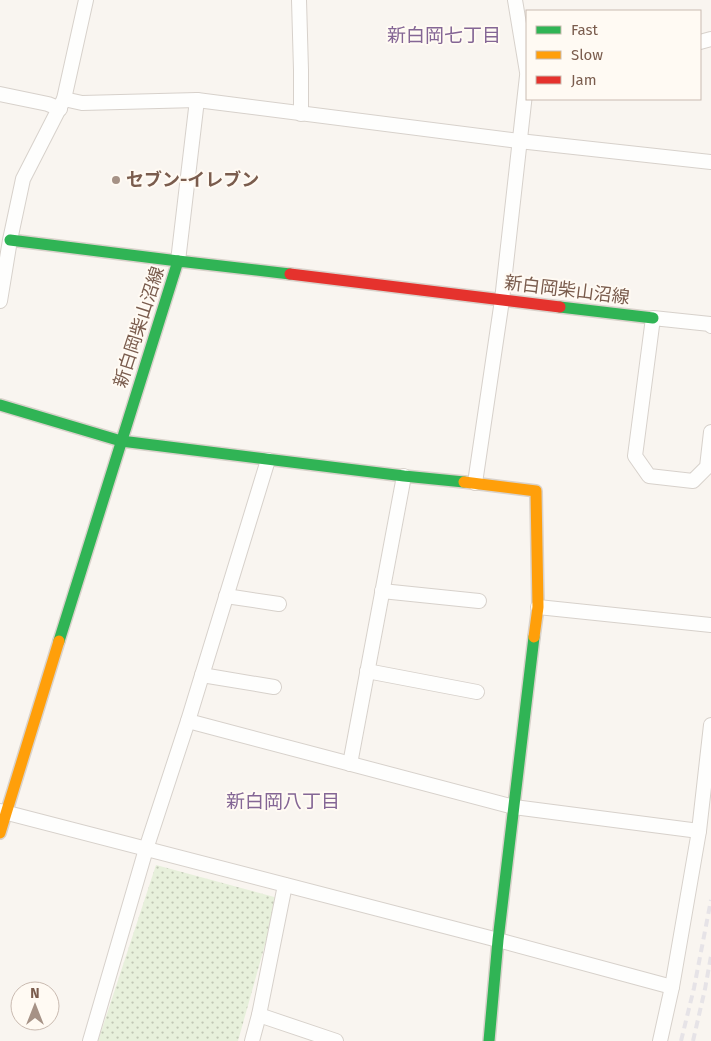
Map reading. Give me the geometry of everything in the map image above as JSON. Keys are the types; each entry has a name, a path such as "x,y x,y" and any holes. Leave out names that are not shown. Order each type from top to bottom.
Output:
{"street":[{"path":"0,301 23,178 62,104 86,0"},
{"path":"299,0 301,114"},
{"path":"514,0 526,66"},
{"path":"475,483 502,300 526,84"},
{"path":"0,94 48,104 197,100 519,141 711,162"},
{"path":"10,240 178,261 197,100"},
{"name":"新白岡柴山沼線","path":"0,833 3,812 178,261 653,318"},
{"path":"711,326 710,324 653,318 635,456 648,476 693,481 707,467 711,432"},
{"path":"0,405 121,441 536,491 538,607 498,940 489,1041"},
{"path":"90,1041 146,849 188,721 268,460"},
{"path":"350,764 404,476"},
{"path":"382,592 479,601"},
{"path":"226,596 279,604"},
{"path":"538,607 711,625"},
{"path":"367,671 477,692"},
{"path":"202,675 274,687"},
{"path":"188,721 514,807 699,831"},
{"path":"660,1041 672,987 699,831 711,725"},
{"path":"3,812 672,987"},
{"path":"252,1041 260,1015 285,885"},
{"path":"260,1015 336,1041"}],"green space":[{"path":"156,865 278,898 238,1041 98,1041"}],"railway":[{"path":"681,1041 694,988 711,900"},
{"path":"693,1041 711,956"}],"traffic: fast":[{"path":"10,240 178,261"},
{"path":"59,641 178,261 290,274"},
{"path":"560,307 653,318"},
{"path":"0,405 121,441 464,482"},
{"path":"489,1041 498,940 534,637"}],"traffic: slow":[{"path":"464,482 536,491 538,607 534,637"},
{"path":"0,833 59,641"}],"traffic: jam":[{"path":"290,274 560,307"}],"place":[{"name":"セブン-イレブン","path":"116,180"}],"district":[{"name":"新白岡七丁目","path":"444,35"},
{"name":"新白岡八丁目","path":"283,801"}]}
